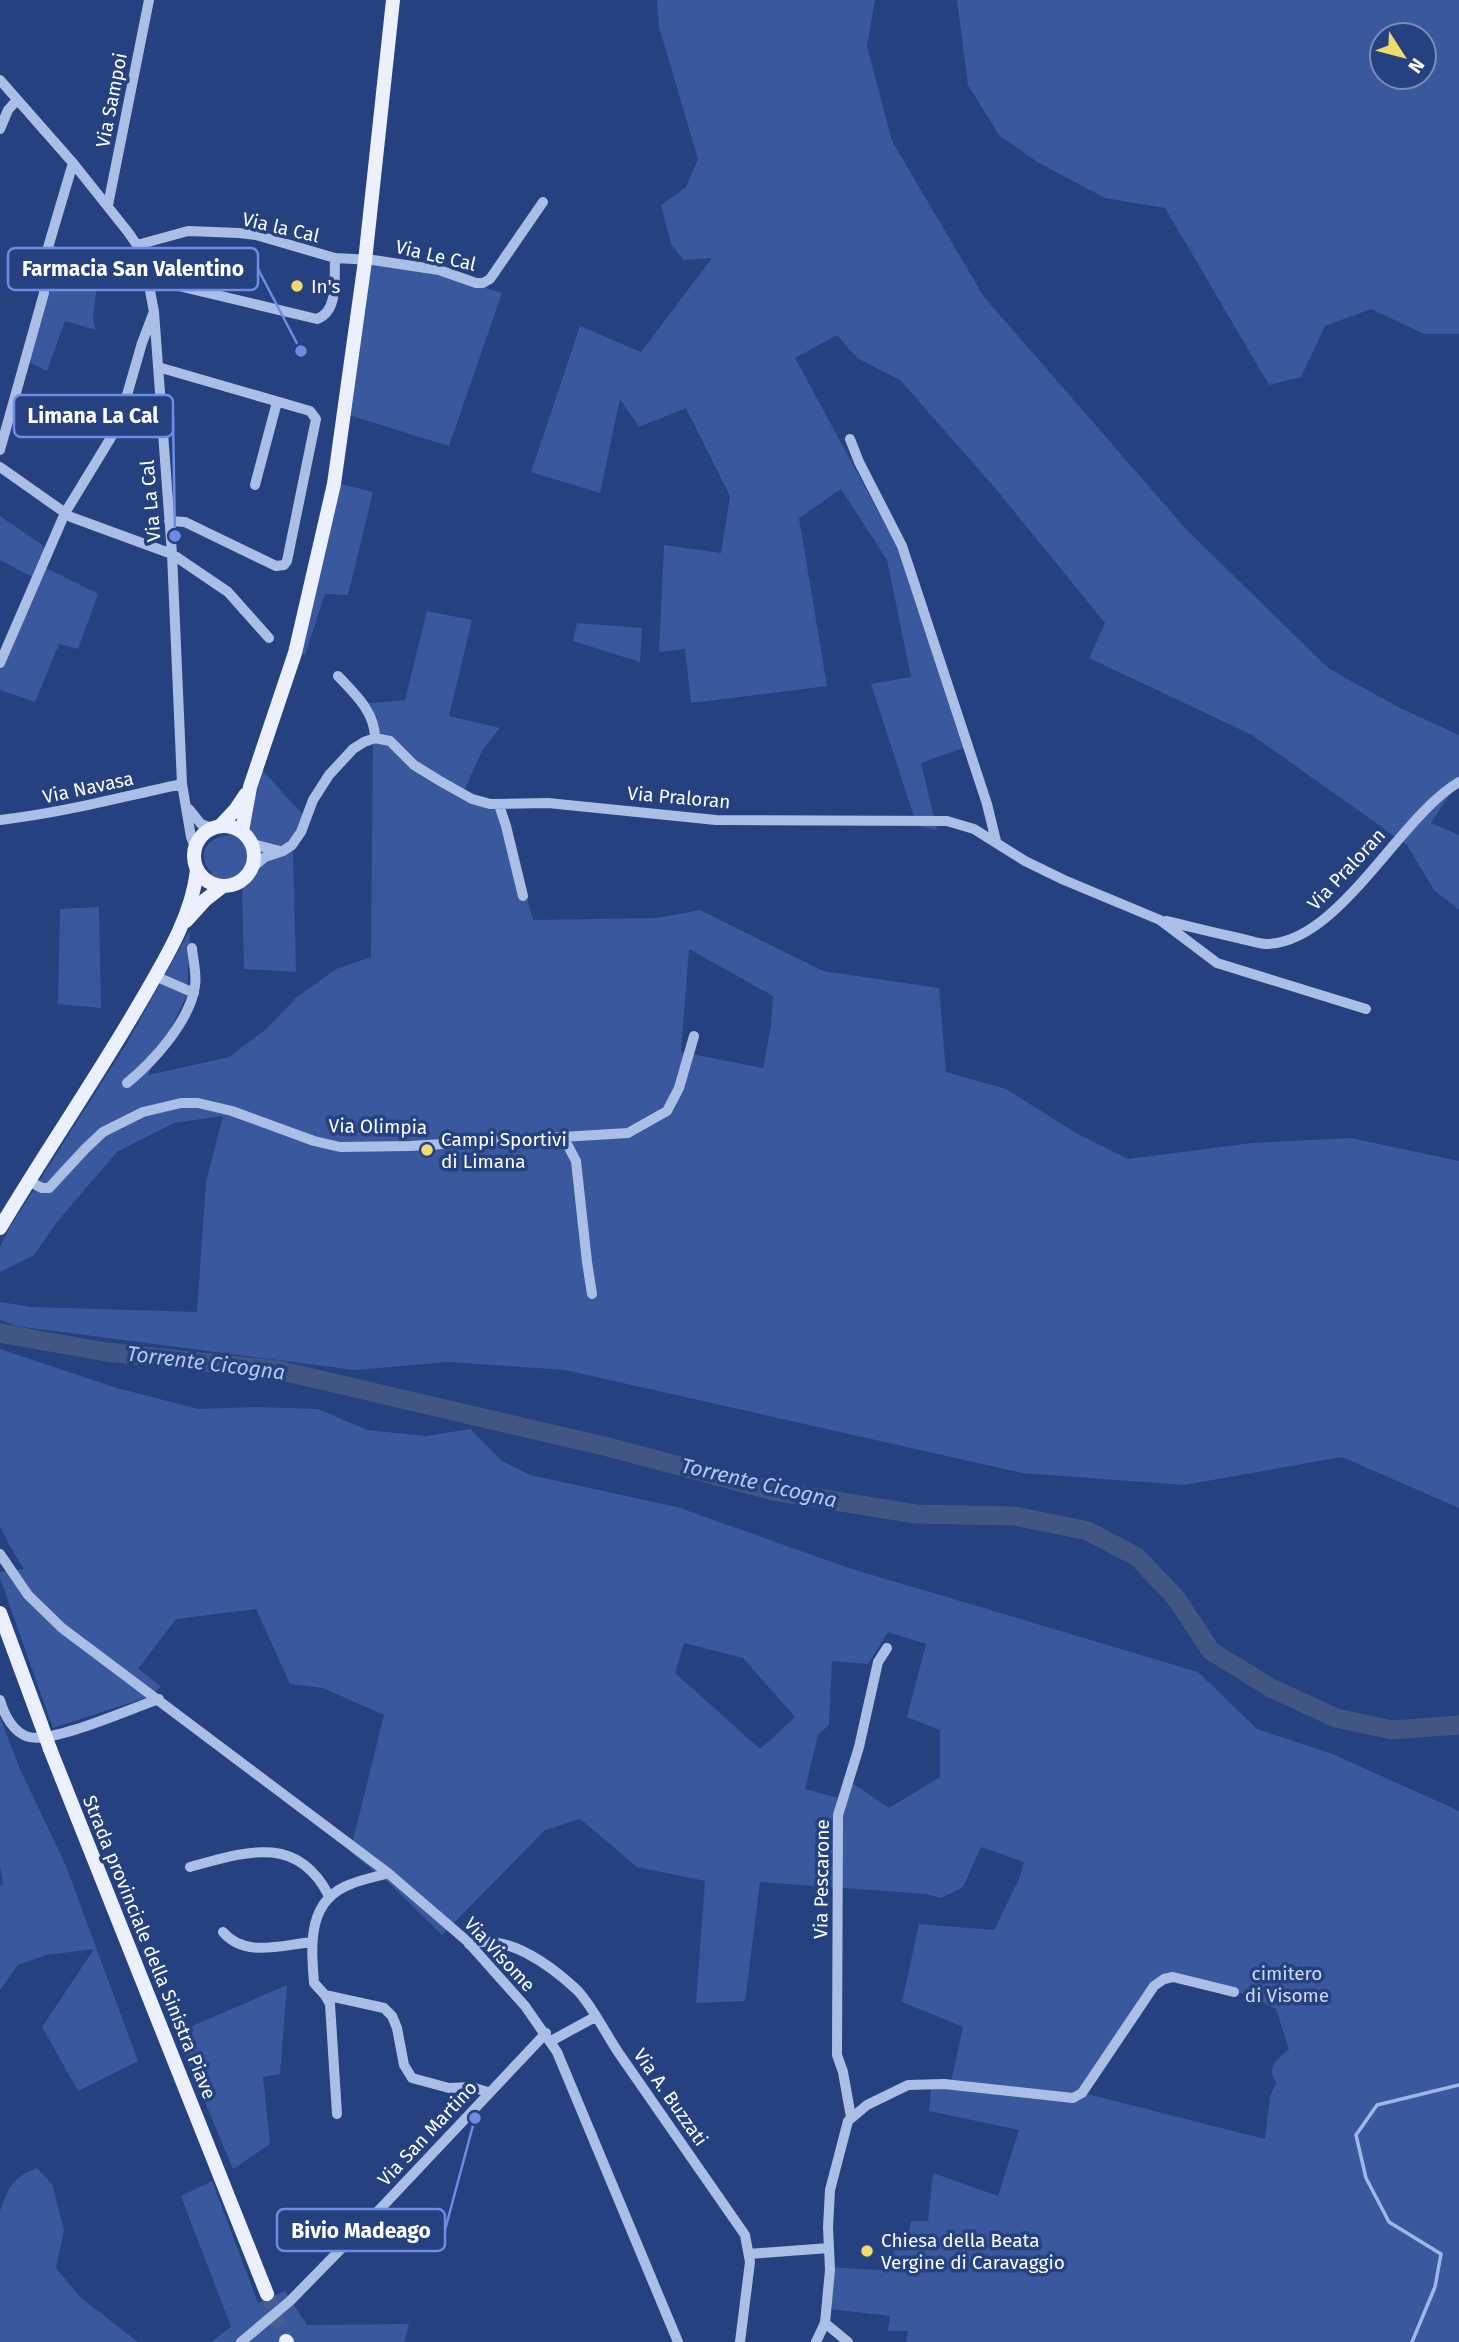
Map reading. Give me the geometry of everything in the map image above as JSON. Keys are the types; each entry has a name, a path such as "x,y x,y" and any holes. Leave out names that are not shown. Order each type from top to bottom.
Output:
{"main road":[{"path":"242,831 250,787 295,653 334,484 365,261 393,0"},
{"path":"223,886 213,884 197,870 194,863 195,847 204,833 216,827 236,809 250,787"},
{"path":"180,929 205,900 223,886 240,881 252,868 255,856 252,844 242,831 232,826 216,827"},
{"path":"0,1228 103,1065 155,976 180,929 194,889 197,870"},
{"name":"Strada provinciale della Sinistra Piave","path":"0,1614 50,1749 267,2294"}],"street":[{"name":"Via Sampoi","path":"108,205 149,0"},
{"name":"Via La Cal","path":"0,80 108,205 137,245 149,279 154,312 172,554 182,784 192,815 201,824 216,827"},
{"path":"0,129 8,110 18,100"},
{"path":"0,450 44,293 44,261 73,163"},
{"name":"Via Le Cal","path":"365,261 387,261 439,270 476,283 484,283 490,279 543,202"},
{"name":"Via la Cal","path":"137,245 188,231 239,233 335,258 365,261"},
{"name":"Via la Cal","path":"149,279 317,319 329,311 334,295 335,258"},
{"path":"0,663 65,513 118,426 142,343 154,312"},
{"path":"158,367 310,411 316,419 286,563 282,566 276,566 186,522 169,521"},
{"path":"255,485 277,402"},
{"path":"850,439 902,546 987,804 996,841"},
{"path":"0,467 65,513 86,524 172,554 228,592 270,638"},
{"path":"252,868 265,857 292,845 299,836 313,800 329,775 353,749 375,738 372,720 366,708 338,676"},
{"name":"Via Praloran","path":"375,738 390,741 414,765 472,799 499,805 548,803 716,820 947,821 996,841 1025,861 1064,880 1160,920 1265,944 1303,934 1322,922 1443,793 1459,782"},
{"name":"Via Navasa","path":"0,820 74,808 182,784"},
{"name":"Via La Cal","path":"187,803 191,837 195,847"},
{"path":"499,805 523,896"},
{"path":"252,844 268,850 283,851"},
{"name":"Via Praloran","path":"1160,920 1217,963 1366,1009"},
{"path":"127,1083 165,1047 194,993 192,948"},
{"path":"155,976 194,993"},
{"path":"557,1138 628,1133 667,1111 679,1088 694,1036"},
{"name":"Via Olimpia","path":"29,1181 42,1188 49,1188 103,1132 143,1112 181,1103 198,1103 232,1111 314,1141 340,1147 557,1138"},
{"path":"557,1138 574,1152 592,1294"},
{"name":"Via Visome","path":"0,1554 28,1595 44,1612 388,1873 469,1944 525,2006 557,2052 678,2342"},
{"name":"Via Pescarone","path":"816,2342 825,2323 830,2270 830,2190 851,2117 843,2072 836,2055 838,1815 859,1747 877,1662 887,1648"},
{"path":"0,1700 14,1728 29,1737 55,1734 159,1699"},
{"path":"190,1867 233,1856 274,1851 293,1858 308,1869 322,1882 329,1896"},
{"path":"337,2114 330,2004 314,1983 312,1931 329,1896 349,1884 388,1873"},
{"path":"223,1932 232,1943 247,1947 312,1942"},
{"name":"Via A. Buzzati","path":"469,1944 482,1940 492,1942 537,1959 579,1992 745,2235 750,2262 740,2342"},
{"path":"851,2117 867,2105 908,2085 944,2084 1073,2098 1082,2093 1154,1986 1164,1979 1173,1977 1234,1992"},
{"path":"325,1995 384,2008 392,2016 397,2028 404,2065 412,2078 449,2088 471,2087 488,2092"},
{"name":"Via San Martino","path":"242,2342 290,2301 381,2208 488,2092 548,2037 595,2017"},
{"path":"749,2254 829,2243"},
{"path":"825,2323 848,2342"}],"green space":[{"path":"657,0 875,0 867,46 892,141 984,297 1186,529 1328,668 1398,707 1459,735 1459,788 1451,793 1431,823 1459,835 1459,910 1434,890 1407,845 1252,735 1089,658 1105,623 995,488 900,380 857,358 837,335 795,358 897,546 963,748 921,763 937,830 917,826 871,684 911,677 887,560 841,489 799,518 827,686 691,703 685,649 659,652 664,545 721,553 730,496 686,408 639,427 620,399 600,493 531,472 580,326 641,352 712,258 684,260 671,244 661,205 686,187 698,159 659,27"},
{"path":"957,0 1459,0 1459,334 1424,334 1371,309 1325,326 1301,377 1269,385 1165,208 1105,198 1037,162 999,135 968,85"},
{"path":"52,245 89,255 85,271 98,274 93,320 96,330 65,321 47,371 27,361"},
{"path":"362,258 388,259 502,293 449,446 342,413"},
{"path":"330,481 373,492 348,595 325,594 305,655 298,651"},
{"path":"0,516 51,551 44,567 98,594 78,649 59,644 35,702 0,690 0,667 38,580 0,560"},
{"path":"427,611 472,620 449,716 500,728 483,749 464,791 500,801 533,920 657,918 700,910 823,971 939,988 946,1072 1006,1089 1076,1133 1128,1159 1252,1143 1351,1138 1459,1161 1459,1508 1342,1457 1184,1485 1022,1473 565,1370 449,1362 355,1370 16,1326 0,1320 0,1302 32,1307 197,1312 206,1182 223,1116 174,1123 117,1152 57,1222 34,1255 0,1272 0,1247 127,1043 190,930 187,995 148,1075 229,1057 265,1030 297,997 336,969 371,957 373,736 361,704 405,700","holes":["689,949 773,996 771,1026 763,1068 681,1052"]},
{"path":"577,623 642,628 640,662 573,641"},
{"path":"256,763 304,816 293,851 296,972 244,969 242,886 205,887 212,873 205,860 206,848 214,840 228,836"},
{"path":"99,907 101,1008 58,1004 60,909"},
{"name":"cimitero di Visome","path":"0,1349 117,1388 198,1409 318,1409 367,1430 426,1436 470,1429 502,1461 530,1475 677,1507 849,1568 1198,1672 1257,1729 1330,1753 1459,1811 1459,2342 906,2342 908,2331 888,2331 890,2316 829,2309 831,2267 890,2271 895,2241 907,2242 911,2221 928,2221 933,2173 998,2196 1019,2130 929,2111 932,2081 951,2082 963,2027 902,2002 919,1924 994,1930 1019,1879 1024,1862 981,1847 963,1887 941,1898 926,1894 760,1882 745,2001 696,2003 705,1881 637,1867 580,1819 545,1830 442,1935 387,1881 350,1852 384,1715 323,1688 290,1684 256,1609 176,1619 138,1669 161,1686 151,1696 53,1728 0,1578 0,1572 24,1569 0,1526","holes":["888,1632 926,1644 907,1717 940,1730 940,1777 889,1808 852,1783 846,1800 805,1789 818,1735 829,1725 832,1661 868,1664","684,1643 743,1658 795,1717 760,1749 675,1673","1164,1979 1245,1994 1276,2009 1289,2049 1275,2062 1271,2072 1276,2083 1270,2096 1265,2139 1083,2093"]},
{"path":"0,1717 19,1767 66,1866 138,2061 78,2091 42,2027 94,1949 46,1955 18,1965 0,1990 0,1886 3,1884 0,1866"},
{"path":"287,1985 280,2074 263,2077 270,2144 233,2169 176,2033"},
{"path":"37,2168 52,2184 64,2230 56,2268 80,2297 138,2342 0,2342 0,2211 12,2184 22,2175"},
{"path":"212,2181 258,2303 285,2291 307,2325 409,2324 404,2342 211,2342 231,2327 181,2196"}],"waterway":[{"name":"Torrente Cicogna","path":"0,1333 106,1352 278,1370 608,1447 774,1491 916,1514 1015,1516 1088,1531 1137,1557 1176,1598 1211,1651 1271,1688 1336,1718 1392,1730 1459,1725"},
{"path":"1412,2342 1435,2287 1441,2254 1389,2222 1366,2178 1356,2135 1377,2105 1459,2085"}],"tunnel":[{"path":"267,2294 286,2341"}],"place":[{"name":"In's","path":"297,286"},
{"name":"Farmacia San Valentino","path":"301,351"},
{"name":"Limana La Cal","path":"175,536"},
{"name":"Campi Sportivi di Limana","path":"427,1150"},
{"name":"Bivio Madeago","path":"475,2118"},
{"name":"Chiesa della Beata Vergine di Caravaggio","path":"867,2251"}]}
